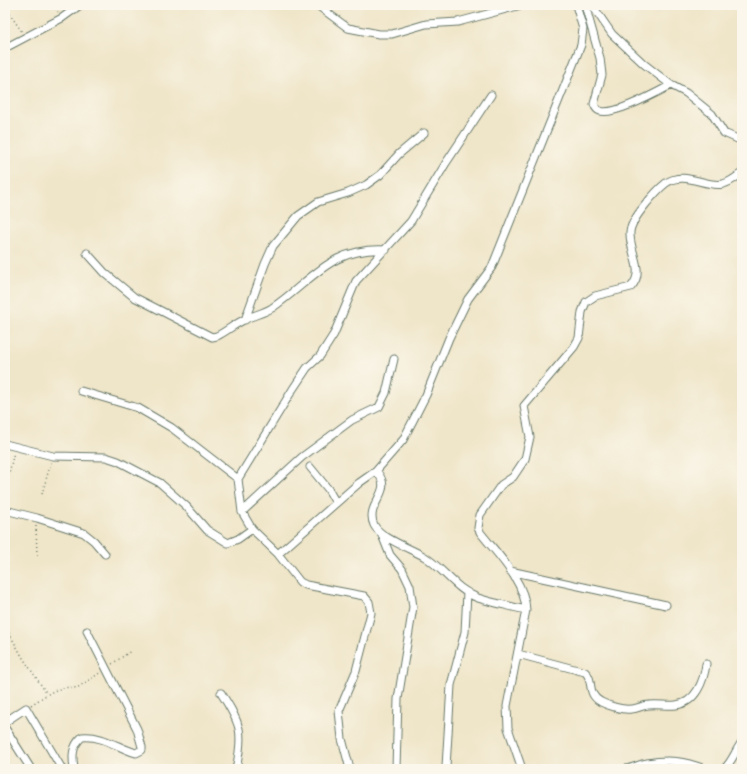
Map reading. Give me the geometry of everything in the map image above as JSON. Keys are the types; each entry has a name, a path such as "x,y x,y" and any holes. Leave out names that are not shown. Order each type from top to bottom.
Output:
{"street":[{"path":"5,48 62,18 80,5"},
{"path":"317,5 348,28 380,34 403,32 426,24 458,22 521,5"},
{"path":"278,554 359,483 376,472 403,440 426,395 449,338 468,300 492,267 581,45 583,29 576,5"},
{"path":"585,5 600,58 602,75 594,104 596,108 605,112 646,99 671,85"},
{"path":"592,5 612,34 644,64 671,85 686,93 712,114 724,133 742,140"},
{"path":"350,769 342,739 339,711 356,671 371,613 370,605 364,596 306,585 300,582 278,554 252,529 242,512 238,479 292,389 307,368 320,356 334,334 356,281 386,250 411,220 491,95"},
{"path":"245,320 273,246 298,216 318,202 366,185 380,175 399,154 424,133"},
{"path":"522,769 508,728 506,706 526,610 523,594 510,571 480,532 478,523 480,516 501,485 513,477 525,459 530,437 529,426 524,411 526,403 574,347 579,338 582,312 586,302 595,296 627,289 634,284 638,275 630,243 631,227 643,209 668,182 685,178 722,184 730,182 742,173"},
{"path":"87,253 105,273 134,297 212,337 217,336 245,320 270,309 334,259 349,253 368,249 386,250"},
{"path":"242,512 302,457 352,420 379,407 386,393 394,360"},
{"path":"81,391 138,408 172,428 238,479"},
{"path":"5,444 53,456 106,457 129,466 160,483 186,506 207,530 228,543 238,539 252,529"},
{"path":"310,468 328,489 336,503"},
{"path":"376,472 383,478 384,483 373,511 373,520 376,528 382,534 427,558 436,564 449,580 478,598 526,610"},
{"path":"5,510 37,518 84,533 94,541 105,554"},
{"path":"382,534 390,555 402,569 410,586 413,608 398,699 396,769"},
{"path":"510,571 666,605"},
{"path":"446,767 451,685 465,632 467,592"},
{"path":"74,769 72,754 74,747 82,737 89,736 114,743 136,754 142,750 142,743 138,729 87,631"},
{"path":"518,654 585,672 589,675 591,692 593,696 612,706 631,709 648,705 683,704 689,699 704,680 706,664"},
{"path":"221,693 240,726 239,756 236,769"},
{"path":"5,722 26,708 62,769"},
{"path":"5,728 31,769"},
{"path":"724,769 731,762 733,754 742,742"},
{"path":"626,769 646,763 671,760 689,763 705,769"}],"path":[{"path":"53,5 62,18"},
{"path":"5,7 25,38"},
{"path":"5,492 16,446"},
{"path":"42,494 53,456"},
{"path":"37,518 37,556"},
{"path":"5,626 23,658 47,695"},
{"path":"26,708 65,686 77,688 131,651"}]}
